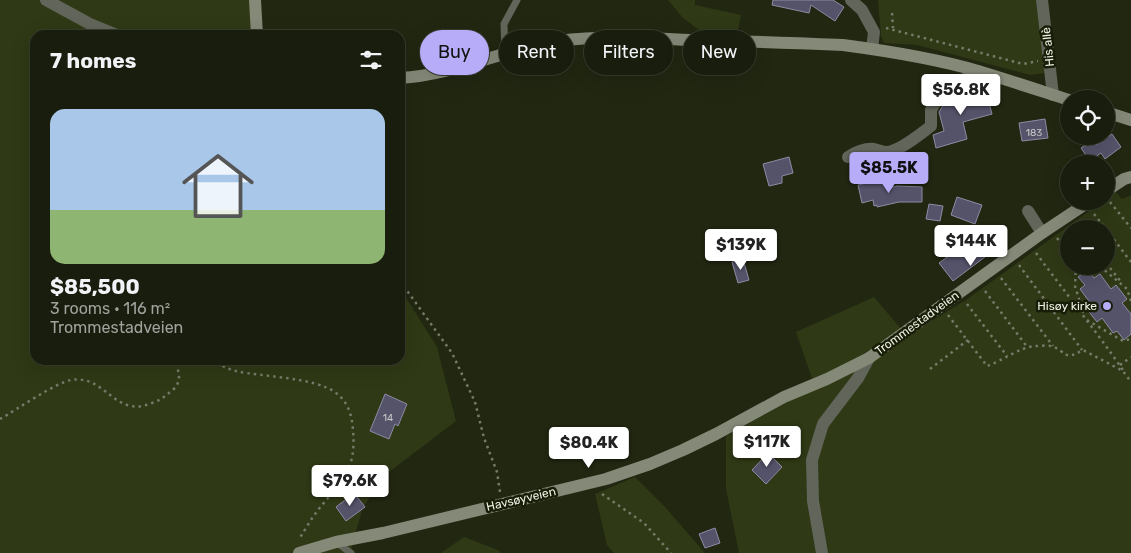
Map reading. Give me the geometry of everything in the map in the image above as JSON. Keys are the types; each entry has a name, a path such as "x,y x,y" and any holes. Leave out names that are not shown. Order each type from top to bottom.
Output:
{"main road":[{"path":"255,0 257,30"},
{"path":"574,40 649,38 843,45 948,63 1060,97"},
{"path":"405,77 454,69 499,54"},
{"path":"1115,115 1131,120"},
{"path":"1115,185 1131,177"},
{"name":"Trommestadveien","path":"869,358 1042,233 1085,210"},
{"name":"Havsøyveien","path":"298,549 383,533 587,483 650,464 716,434 784,397 827,379 869,358"}],"street":[{"path":"46,0 105,30"},
{"path":"851,0 862,10 874,32 872,49"},
{"name":"His allè","path":"1042,0 1053,95"},
{"path":"848,157 857,151 866,149 885,152 895,150 918,136 930,126 931,110 941,94 978,71"},
{"path":"1028,211 1042,233"},
{"name":"Trommestadveien","path":"822,553 813,502 812,460 823,424 858,378 869,358"}],"lane":[{"path":"504,30 504,24 517,0"},
{"path":"336,542 351,553"}],"path":[{"path":"892,13 893,28"},
{"path":"874,32 884,28 893,28 1024,64 1049,60"},
{"path":"1115,208 1131,228"},
{"path":"1057,238 1060,242"},
{"path":"1115,241 1131,262"},
{"path":"1036,253 1098,334 1118,366 1131,382"},
{"path":"1019,265 1082,350 1118,366"},
{"path":"1115,274 1131,294"},
{"path":"1076,275 1075,286 1085,319 1123,341 1131,338"},
{"path":"1110,275 1127,289 1131,301"},
{"path":"1001,278 1055,348 1067,356 1082,350"},
{"path":"405,288 452,353 475,402 484,438 497,472 502,503"},
{"path":"984,290 1028,348"},
{"path":"966,303 1007,356"},
{"path":"942,305 987,366 1028,348 1045,346 1055,348"},
{"path":"930,369 968,340"},
{"path":"1118,366 1131,357"},
{"path":"0,419 72,380 85,381 97,385 119,402 131,407 142,407 162,399 177,386 179,380 176,365"},
{"path":"222,365 234,371 297,380 322,386 336,392 346,403 352,416 354,452 349,468 340,484 317,511 300,539 298,549"},
{"path":"587,483 644,523 670,553"}],"green space":[{"path":"0,0 252,0 253,30 30,30 30,365 405,365 405,296 437,347 456,421 389,472 363,507 350,553 0,553"},
{"path":"668,0 695,0 695,5 741,15 738,30 699,30 683,18"},
{"path":"878,0 1036,0 1045,73 1030,75 917,45 884,43 881,36"},
{"path":"1116,192 1122,199 1131,195 1131,553 739,553 726,489 726,436 815,387 796,332 874,297 907,336 966,300 1060,232 1060,275 1115,275 1115,220 1077,220 1091,210 1115,210"},
{"path":"635,477 665,507 705,553 614,553 607,545 595,494"},
{"path":"464,537 498,550 501,553 441,553"}],"building":[{"path":"773,0 833,0 844,7 835,21 811,5 809,13 772,5"},
{"path":"973,86 975,95 986,92 992,114 963,122 967,139 936,148 933,135 944,131 939,112 945,102 957,99 956,94 965,88"},
{"path":"1045,119 1048,138 1022,141 1019,123"},
{"path":"1115,138 1121,147 1110,155 1102,155 1101,153 1098,155 1086,155 1081,148 1086,145 1115,145"},
{"path":"789,157 793,173 782,176 782,183 769,186 763,164"},
{"path":"884,179 886,189 897,186 922,187 922,202 899,202 877,207 877,205 874,206 873,200 862,203 858,185"},
{"path":"957,197 982,205 975,224 951,215"},
{"path":"929,204 943,206 940,221 926,219"},
{"path":"984,230 997,248 953,281 939,263"},
{"path":"743,259 749,280 738,283 732,262"},
{"name":"Hisøy kirke","path":"1081,275 1092,275 1094,278 1101,275 1111,289 1116,285 1127,299 1122,303 1131,314 1131,334 1124,340 1117,331 1113,333 1102,318 1097,322 1086,308 1091,304 1080,289 1085,285 1078,277"},
{"path":"385,394 407,404 398,426 395,424 389,439 370,431"},
{"path":"768,453 782,467 766,484 752,470"},
{"path":"354,493 365,507 346,521 336,507"},
{"path":"715,528 720,543 705,548 699,534"}],"place":[{"name":"Hisøy kirke","path":"1107,306"}]}
